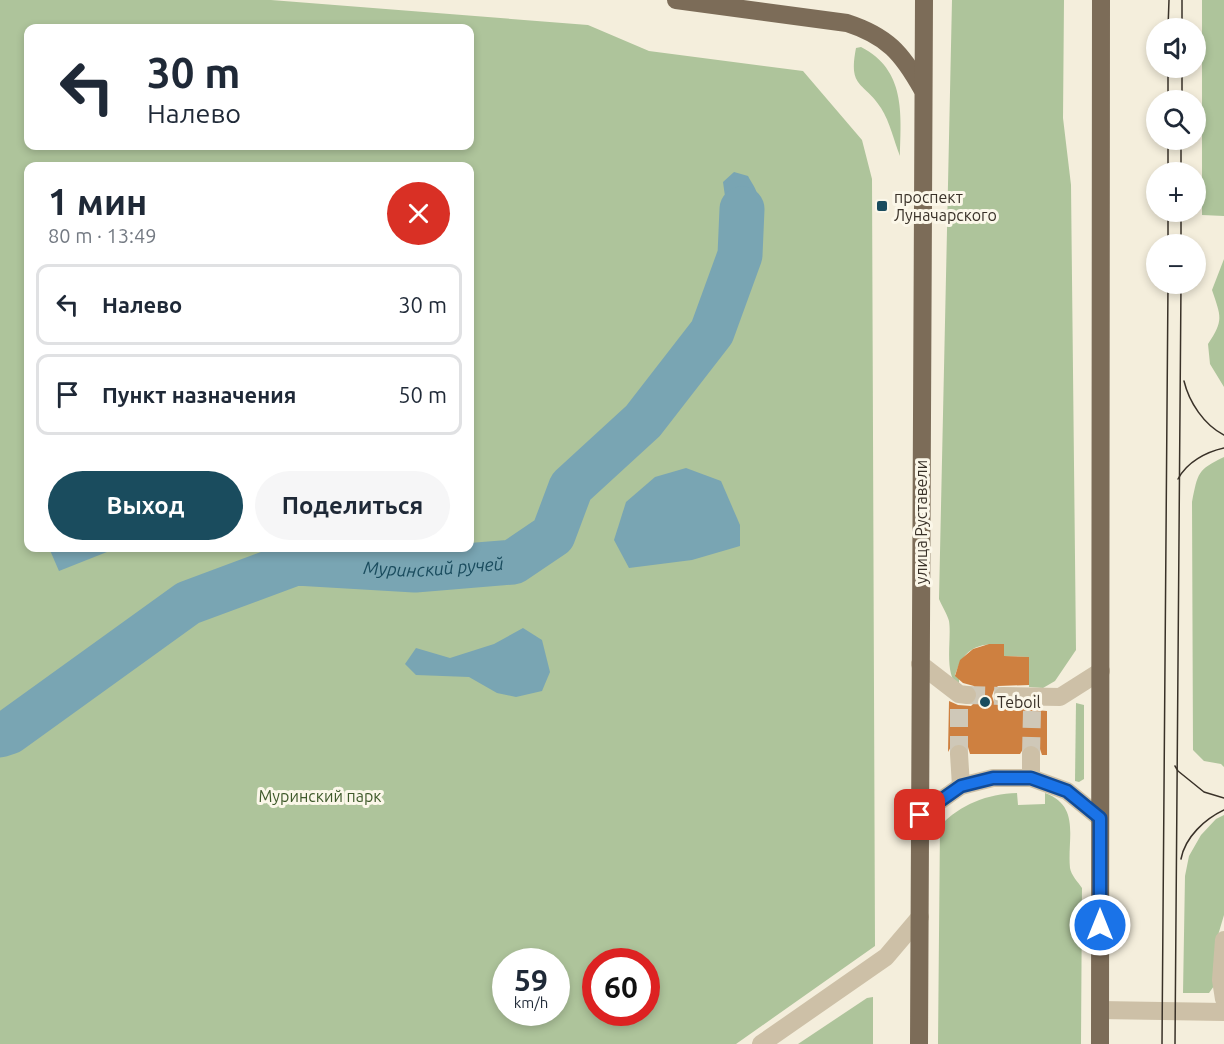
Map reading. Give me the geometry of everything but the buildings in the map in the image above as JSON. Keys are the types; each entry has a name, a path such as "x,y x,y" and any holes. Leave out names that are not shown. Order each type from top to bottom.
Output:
{"main road":[{"path":"676,0 847,23 862,28 886,40 908,63 924,91"},
{"name":"улица Руставели","path":"919,1044 924,0"},
{"path":"1100,1044 1101,0"}],"street":[{"path":"920,664 962,699"},
{"path":"1003,696 1032,703 1060,697 1101,671"},
{"path":"959,754 961,786"},
{"path":"1031,754 1031,778"},
{"path":"920,815 961,786 993,778 1031,778 1067,791 1100,818"},
{"path":"761,1044 886,957 920,916"},
{"path":"1224,940 1221,980 1224,999"},
{"path":"1100,1010 1224,1012"}],"green space":[{"name":"Муринский парк","path":"0,0 271,0 588,25 649,51 803,71 862,140 872,179 875,946 736,1044 0,1044"},
{"path":"952,0 1064,0 1063,118 1071,185 1076,650 1055,681 1043,688 1029,687 1029,657 1004,656 1004,644 979,646 967,653 955,675 959,675 959,686 951,674 949,621 939,599"},
{"path":"1202,0 1224,0 1224,216 1206,215 1206,162 1202,162 1202,150 1206,150 1206,90 1202,90 1202,78 1206,78 1206,18 1202,18"},
{"path":"861,47 876,57 886,68 898,94 901,124 900,156 884,113 856,78 854,61 856,48"},
{"path":"1224,259 1224,387 1210,364 1208,344 1219,323 1219,313 1212,290"},
{"path":"1224,457 1224,767 1221,764 1204,761 1193,750 1192,502 1200,474 1208,465"},
{"path":"1076,703 1084,705 1084,779 1079,782 1075,781"},
{"path":"1017,793 1018,805 1045,804 1045,793 1064,806 1068,815 1070,868 1082,888 1081,1044 938,1044 940,826 948,818 975,802 995,795"},
{"path":"1224,815 1224,915 1216,942 1216,983 1209,993 1183,993 1185,876 1189,856 1201,835 1216,819"},
{"path":"873,997 873,1044 798,1044 867,998"}],"water":[{"path":"734,172 748,176 756,190 758,202 755,226 740,255 728,218 723,182"},
{"path":"686,468 721,481 740,525 740,546 692,560 629,568 614,540 626,502 655,477"},
{"path":"51,552 107,552 59,571"},
{"path":"523,628 542,640 550,672 542,691 516,697 497,693 469,677 416,675 405,664 416,648 450,658 494,644"}],"waterway":[{"name":"Муринский ручей","path":"0,735 9,732 188,603 296,563 415,570 513,562 553,535 571,487 643,421 712,332 740,255 742,209"}],"tunnel":[{"path":"967,695 1003,696"},
{"path":"959,708 959,754"},
{"path":"1031,755 1032,711"}],"tram line":[{"path":"1168,18 1169,0"},
{"path":"1182,0 1182,18"},
{"path":"1168,78 1168,90"},
{"path":"1182,78 1182,90"},
{"path":"1168,150 1168,162"},
{"path":"1181,150 1181,162"},
{"path":"1168,222 1168,234"},
{"path":"1181,222 1181,234"},
{"path":"1162,1044 1168,294"},
{"path":"1175,1044 1181,294"},
{"path":"1184,381 1198,412 1224,435"},
{"path":"1178,479 1186,468 1198,459 1224,448"},
{"path":"1175,766 1204,792 1224,798"},
{"path":"1181,859 1191,836 1210,818 1224,810"}],"place":[{"name":"проспект Луначарского","path":"882,206"},
{"name":"Teboil","path":"985,702"}],"route":[{"path":"920,815 961,786 993,778 1031,778 1067,791 1100,818 1100,925"}]}
